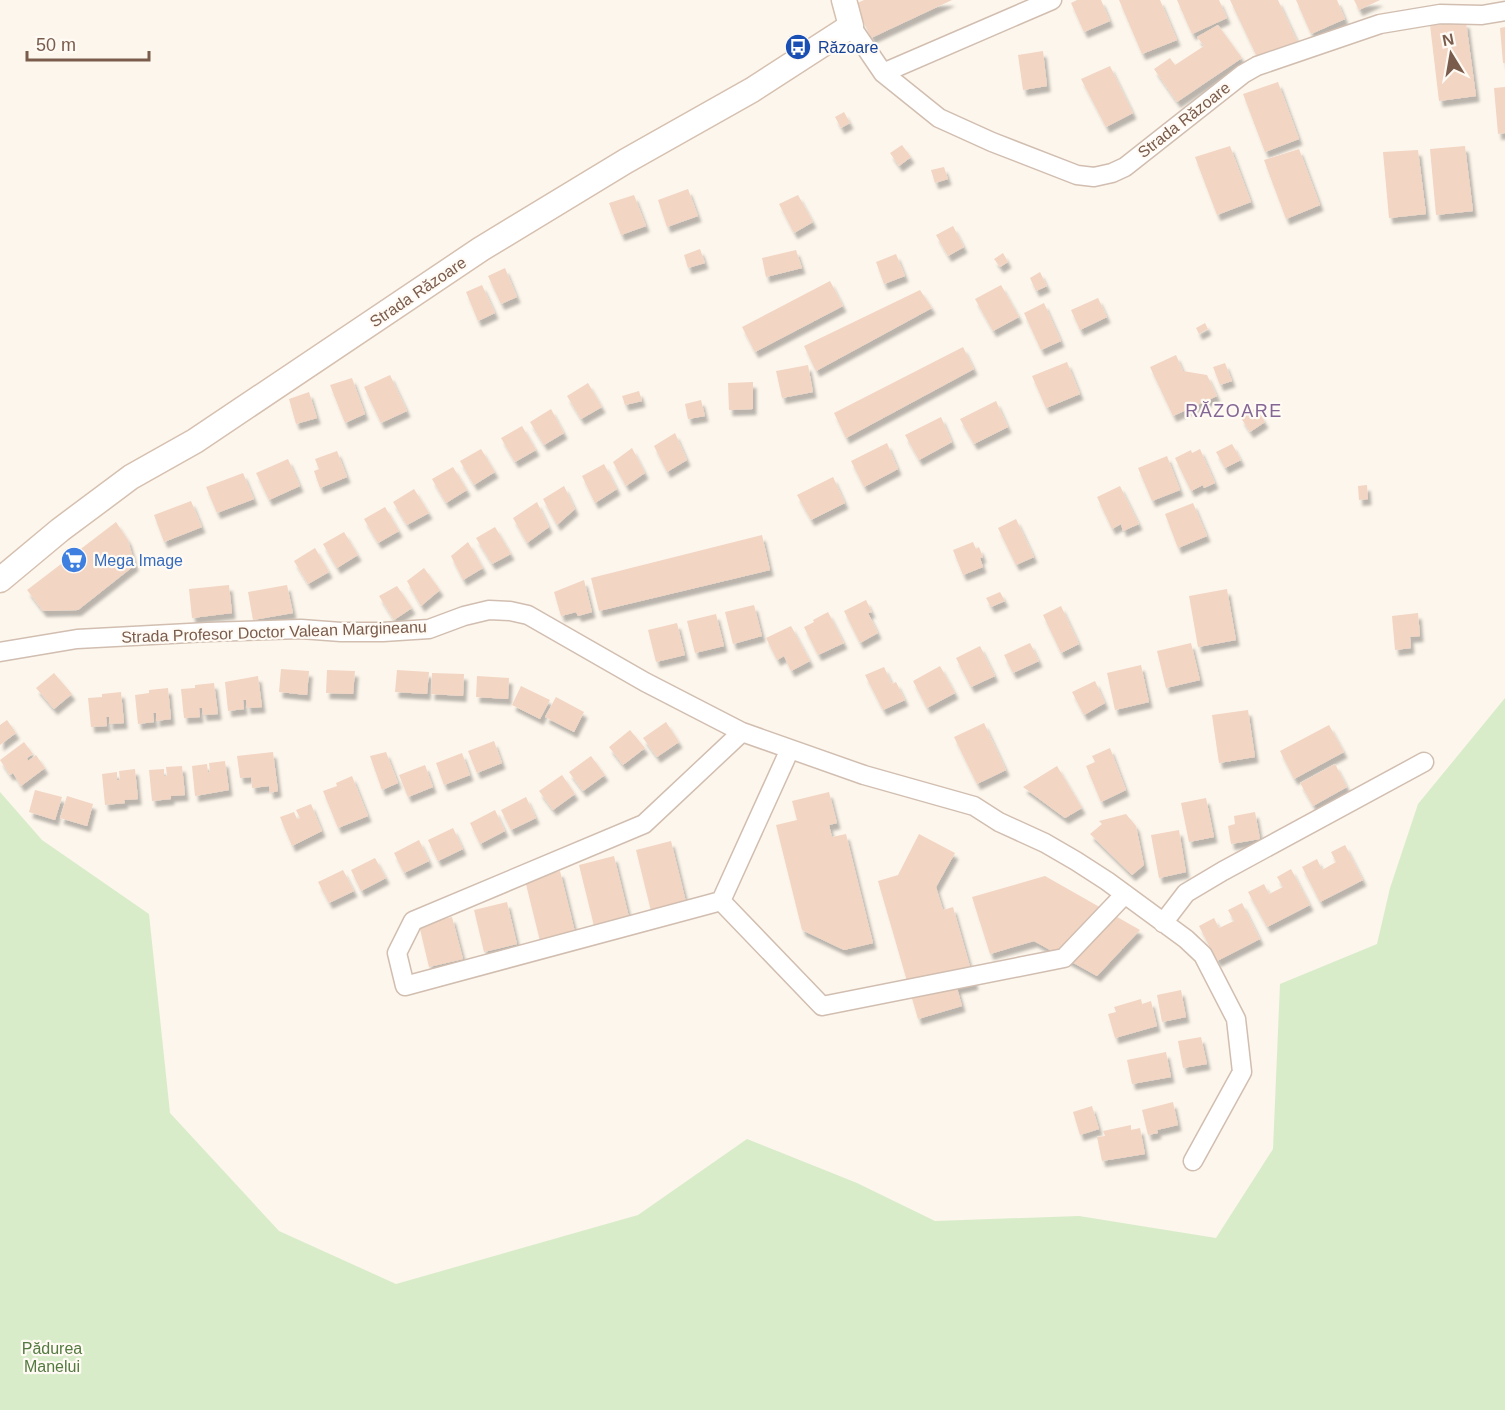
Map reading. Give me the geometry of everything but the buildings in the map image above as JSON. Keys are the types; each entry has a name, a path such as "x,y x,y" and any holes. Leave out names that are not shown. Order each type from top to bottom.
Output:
{"street":[{"name":"Strada Răzoare","path":"844,0 851,26 883,73 939,118 1077,176 1094,177 1125,167 1243,74 1257,66 1380,24 1440,14 1482,15 1505,11"},
{"path":"883,73 1052,0"},
{"name":"Strada Răzoare","path":"0,580 60,530 131,477 195,441 481,249 626,161 752,90 851,26"},
{"name":"Strada Profesor Doctor Valean Margineanu","path":"0,652 77,639 301,629 362,632 429,629 489,610 528,615 645,682 742,732 864,775 974,806 999,822 1045,843 1076,861 1186,939 1203,956 1236,1019 1242,1072 1193,1161"},
{"path":"721,901 405,986 397,953 412,921 644,824 742,732"},
{"path":"721,901 790,749"},
{"path":"1164,923 1186,893 1424,762"},
{"path":"721,901 822,1006 1064,958 1125,894"}],"green space":[{"name":"Pădurea Manelui","path":"1505,698 1505,1410 0,1410 0,792 42,840 149,914 170,1113 279,1231 396,1284 638,1215 747,1139 857,1183 935,1221 1079,1216 1216,1238 1273,1149 1280,984 1377,944 1390,888 1418,804"}],"place":[{"name":"Răzoare","path":"798,47"},
{"name":"Mega Image","path":"74,560"}],"district":[{"name":"RĂZOARE","path":"1234,411"}]}
